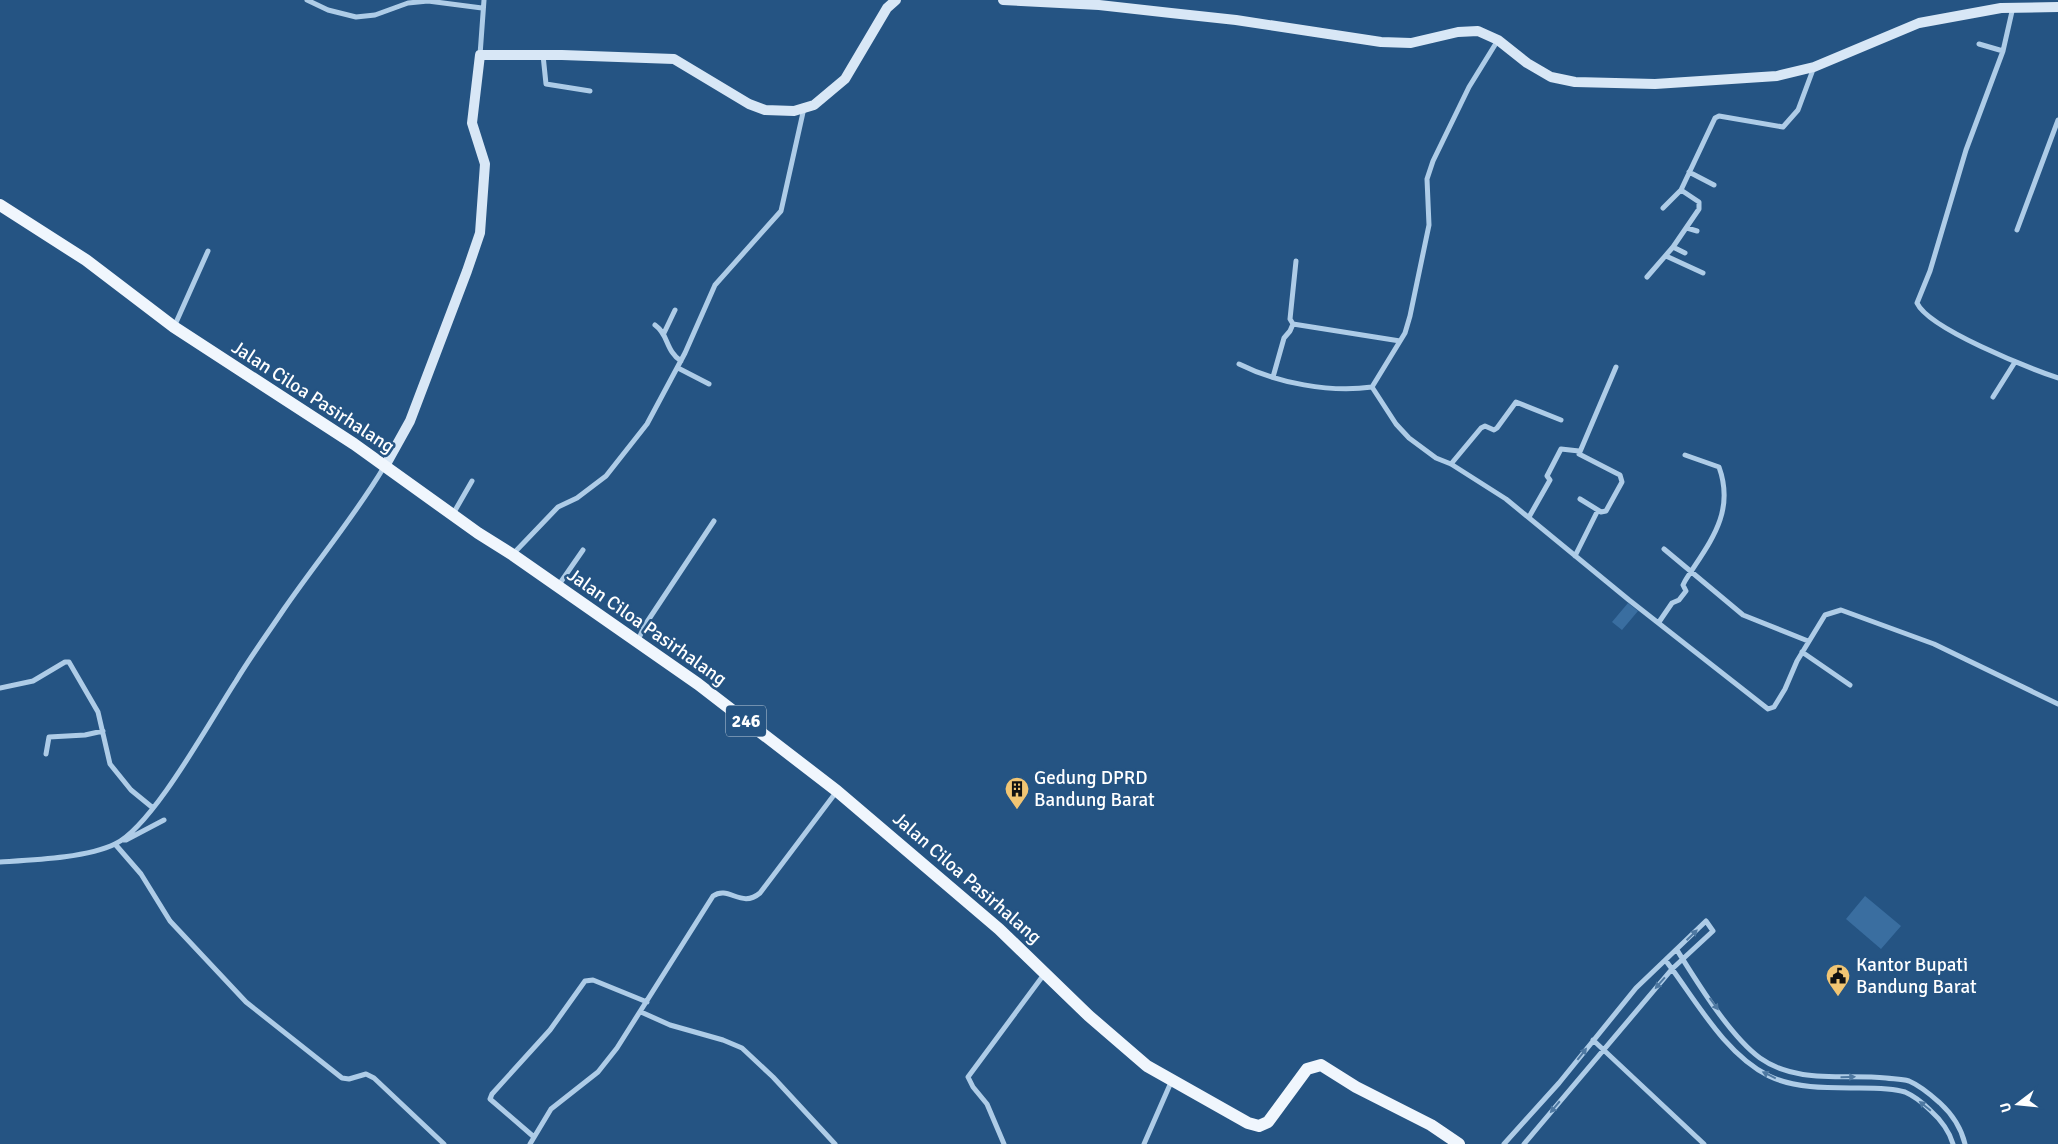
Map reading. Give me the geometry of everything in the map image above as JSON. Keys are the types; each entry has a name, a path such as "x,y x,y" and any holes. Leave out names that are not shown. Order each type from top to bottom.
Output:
{"main road":[{"name":"Jalan Ciloa Pasirhalang","path":"0,205 86,260 174,327 385,466 637,641 838,791 999,929 1090,1016 1147,1066 1248,1123 1258,1126 1268,1122 1308,1069 1321,1065 1356,1087 1423,1120 1459,1144"}],"street":[{"path":"307,0 328,10 356,17 375,15 408,2 431,0 482,8"},
{"path":"122,840 153,808 280,615 371,490 410,421 480,233 485,164 472,123 484,0"},
{"path":"480,55 674,59 743,101 765,110 794,111 814,105 845,79 887,8 896,0"},
{"path":"1003,0 1100,5 1236,20 1381,42 1411,43 1469,30 1483,32 1498,40 1546,74 1575,82 1684,84 1771,76 1814,67 1919,23 1982,10 2016,4 2058,7"},
{"path":"2016,4 2003,50 1966,150 1930,271 1918,302 1920,308 1934,319 1969,340 2015,362 2058,378"},
{"path":"1372,387 1405,332 1410,316 1429,224 1427,179 1433,161 1469,87 1498,40"},
{"path":"1979,44 2003,50"},
{"path":"543,55 546,84 590,91"},
{"path":"1663,208 1681,190 1715,118 1719,116 1783,128 1798,110 1814,67"},
{"path":"513,555 558,506 577,498 606,476 647,424 678,368 715,285 781,211 804,108"},
{"path":"2017,230 2058,120"},
{"path":"1689,172 1714,185"},
{"path":"1647,278 1673,247 1699,209 1700,204 1681,190"},
{"path":"1687,228 1697,231"},
{"path":"1673,247 1685,253"},
{"path":"174,327 208,252"},
{"path":"1666,256 1703,273"},
{"path":"1293,324 1290,319 1296,261"},
{"path":"664,333 675,310"},
{"path":"1293,324 1400,341"},
{"path":"1273,377 1284,338 1293,324"},
{"path":"655,325 664,333 669,350 681,361"},
{"path":"1994,397 2015,362"},
{"path":"1239,364 1257,373 1334,390 1372,387"},
{"path":"1580,500 1601,512 1608,510 1622,478 1616,473 1579,455 1579,451 1616,367"},
{"path":"678,368 709,384"},
{"path":"1372,387 1400,430 1436,458 1451,464 1482,482 1768,709 1774,707 1786,689 1802,652 1825,615 1841,610 1934,644 2058,704"},
{"path":"1451,464 1481,428 1485,426 1494,430 1498,428 1514,402 1560,420"},
{"path":"1528,517 1550,480 1547,476 1561,449 1579,451"},
{"path":"1658,622 1672,603 1679,600 1686,591 1683,585 1718,530 1725,504 1719,468 1685,455"},
{"path":"452,514 472,481"},
{"path":"1575,556 1598,510"},
{"path":"637,641 645,625 714,521"},
{"path":"1664,548 1743,615 1808,641"},
{"path":"558,586 583,550"},
{"path":"1802,652 1850,685"},
{"path":"0,688 32,680 67,661 92,697 103,731 106,753 114,771 131,790 153,808"},
{"path":"46,754 49,737 85,735 103,731"},
{"path":"530,1144 555,1104 598,1072 641,1012 713,896 718,892 724,892 739,899 753,899 760,893 838,791"},
{"path":"0,862 43,859 95,850 130,838 164,820"},
{"path":"115,844 140,874 170,921 246,1002 342,1078 349,1079 366,1074 374,1078 444,1144"},
{"path":"1504,1144 1560,1082 1636,988 1706,921 1713,931 1672,969 1524,1144"},
{"path":"1677,950 1734,1030 1760,1058 1790,1071 1827,1078 1874,1077 1908,1081 1928,1092 1946,1108 1961,1126 1965,1144"},
{"path":"1666,961 1727,1042 1751,1065 1770,1076 1784,1081 1826,1088 1874,1088 1904,1092 1921,1102 1937,1116 1950,1132 1953,1144"},
{"path":"1004,1144 987,1104 973,1087 968,1076 1045,972"},
{"path":"534,1137 490,1099 492,1094 550,1030 585,981 593,980 647,1002"},
{"path":"641,1012 670,1024 723,1040 742,1048 773,1076 835,1144"},
{"path":"1593,1040 1704,1144"},
{"path":"1144,1144 1172,1080"}],"shaded area":[{"path":"1628,603 1638,611 1622,630 1612,622"},
{"path":"1865,896 1901,926 1881,949 1846,919"}],"place":[{"name":"Gedung DPRD Bandung Barat","path":"1017,810"},
{"name":"Kantor Bupati Bandung Barat","path":"1838,997"}]}
